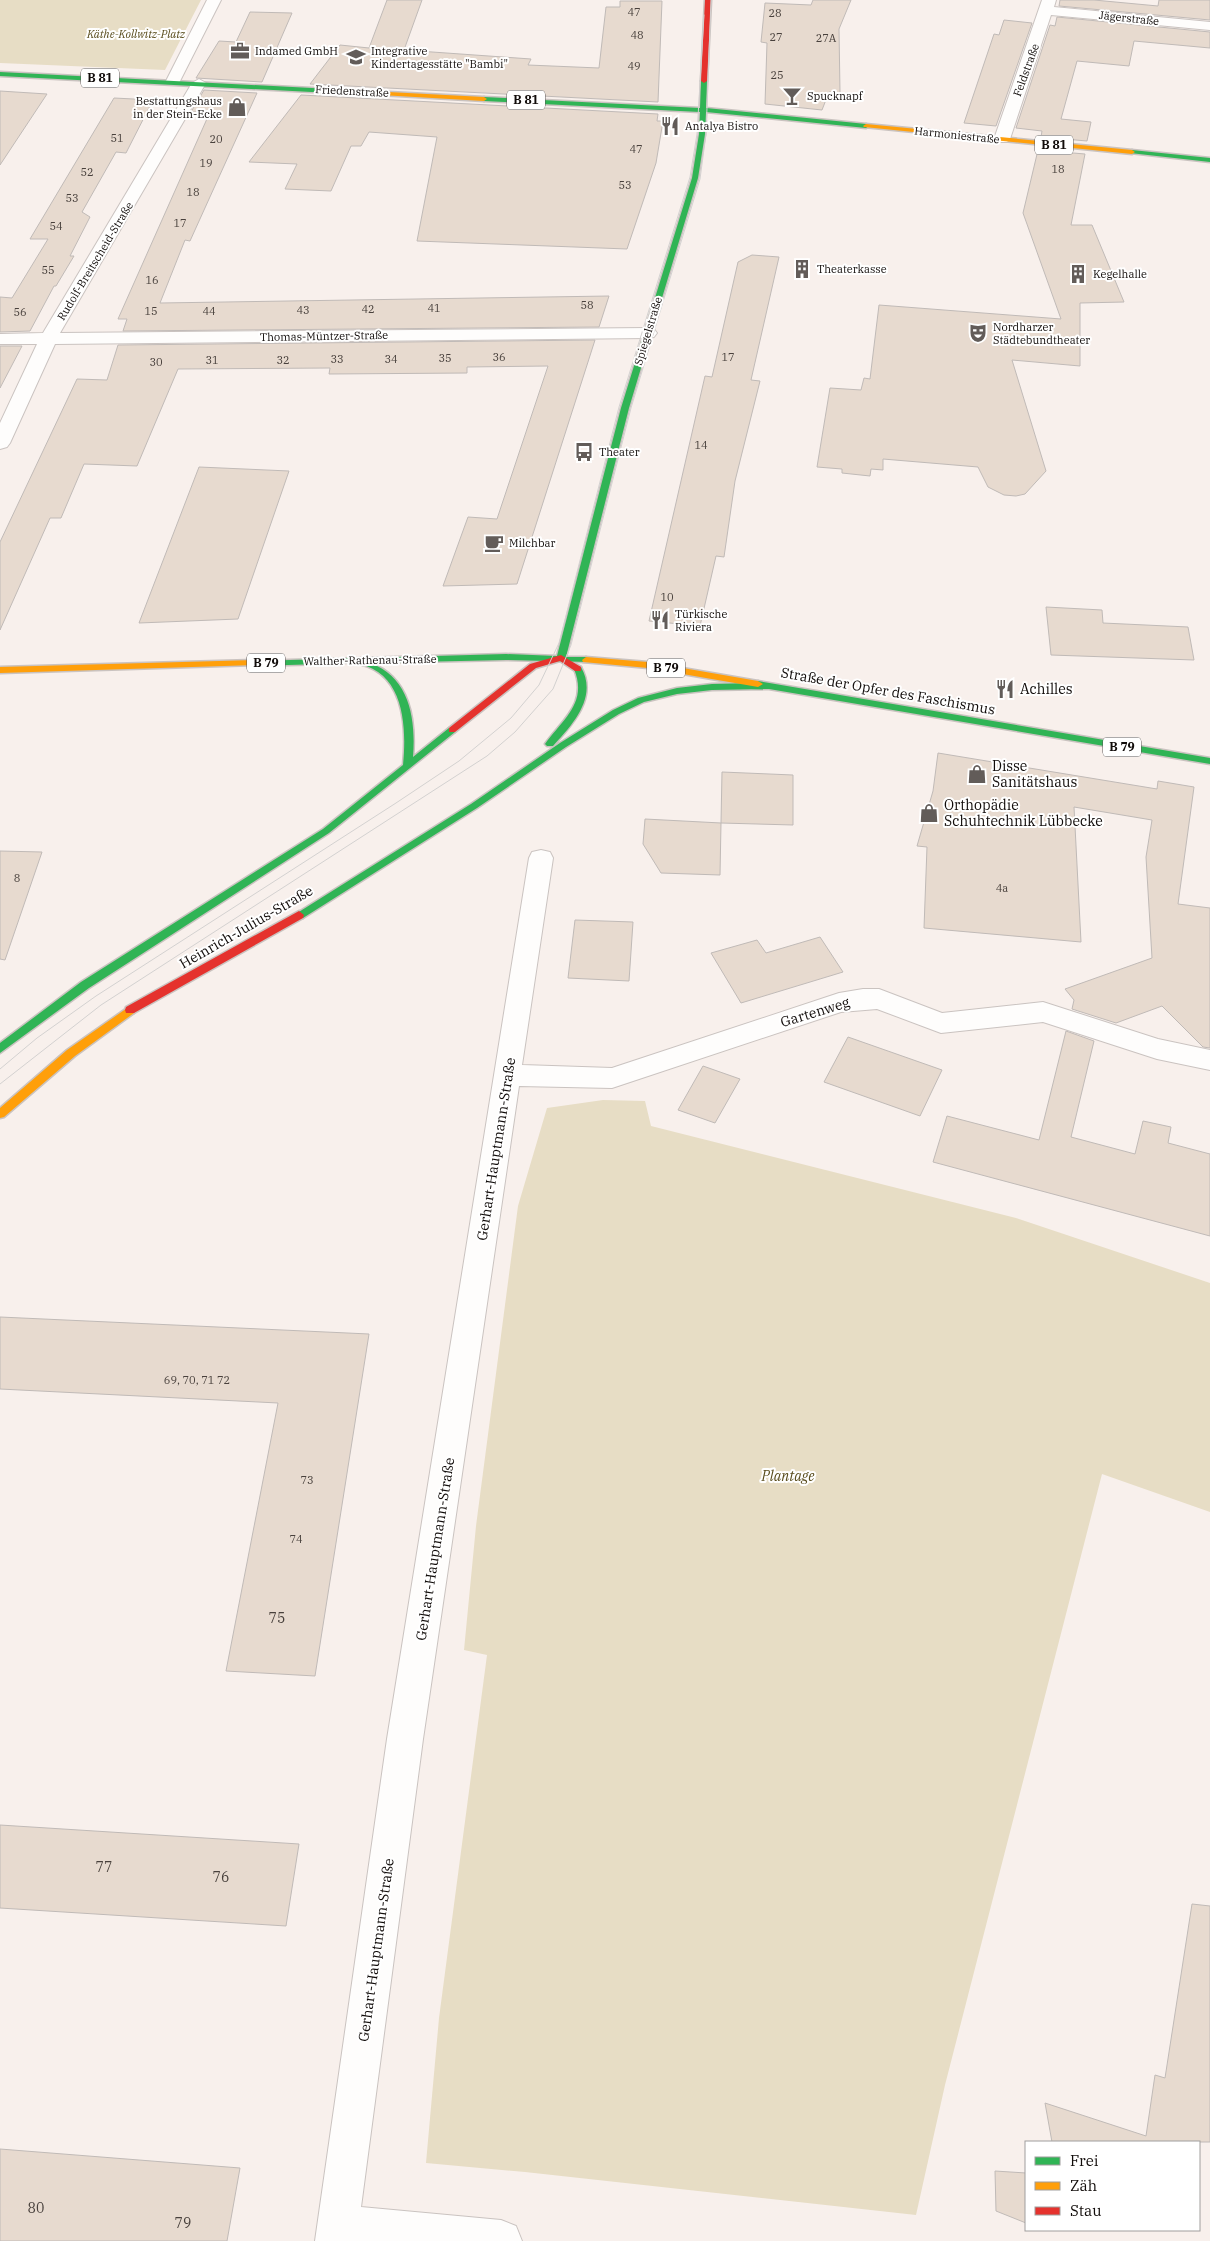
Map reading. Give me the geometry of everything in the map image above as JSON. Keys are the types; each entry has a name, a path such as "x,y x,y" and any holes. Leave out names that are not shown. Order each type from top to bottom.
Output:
{"street":[{"path":"173,82 214,0"},
{"name":"Spiegelstraße","path":"560,658 625,408 690,195 702,134 708,0"},
{"name":"Jägerstraße","path":"1048,5 1210,26"},
{"name":"Feldstraße","path":"1002,140 1048,5"},
{"name":"Friedenstraße","path":"0,74 703,110"},
{"name":"Rudolf-Breitscheid-Straße","path":"0,443 48,338 199,83"},
{"name":"Harmoniestraße","path":"703,110 1210,160"},
{"name":"Thomas-Müntzer-Straße","path":"0,339 648,333"},
{"name":"Walther-Rathenau-Straße","path":"0,670 476,658 560,658"},
{"path":"0,1049 85,985 326,831 533,666 560,658"},
{"name":"Straße der Opfer des Faschismus","path":"560,658 648,666 1210,761"},
{"name":"Heinrich-Julius-Straße","path":"516,777 566,726 576,712 584,691 584,678 578,669 560,658"},
{"path":"354,661 381,672 400,689 409,721 411,738 408,767"},
{"name":"Heinrich-Julius-Straße","path":"0,1114 71,1053 130,1010 295,917 616,712 641,700 677,691 712,686 771,686"},
{"name":"Gerhart-Hauptmann-Straße","path":"337,2233 405,1739 541,858"},
{"name":"Gartenweg","path":"507,1075 612,1078 839,1003 863,999 879,999 941,1023 1044,1012 1157,1049 1210,1060"},
{"path":"337,2233 501,2241"}],"green space":[{"name":"Käthe-Kollwitz-Platz","path":"0,0 201,0 165,70 0,63"},
{"name":"Plantage","path":"603,1100 645,1101 651,1126 1016,1218 1210,1283 1210,1512 1102,1474 945,2085 916,2215 426,2163 439,2018 487,1655 464,1650 476,1526 518,1206 547,1108"}],"building":[{"path":"387,0 422,0 404,50 531,59 528,65 599,68 606,7 620,7 620,1 662,1 658,102 310,84 340,45 369,48"},
{"path":"813,0 851,0 839,29 840,93 829,92 822,110 765,104 767,43 761,42 765,3 811,5"},
{"path":"1060,0 1094,0 1158,6 1159,0 1210,0 1210,20 1059,6"},
{"path":"250,12 292,13 262,82 196,78 219,41 236,42"},
{"path":"1057,17 1210,32 1210,48 1134,41 1129,66 1077,61 1061,119 1091,122 1087,141 1041,137 1042,131 1016,128 1050,25 1055,26"},
{"path":"1004,20 1032,23 996,126 964,123 994,34 999,35"},
{"path":"204,90 257,93 190,241 185,240 160,303 609,296 599,327 123,331 127,319 118,319 210,112 191,112"},
{"path":"0,91 47,94 0,165"},
{"path":"301,95 658,114 657,121 663,121 656,163 627,249 417,241 437,137 369,132 361,146 351,146 331,191 285,189 297,164 249,162"},
{"path":"114,98 153,100 126,153 116,152 82,212 90,217 70,256 74,256 56,286 54,286 30,331 0,332 0,297 12,298 48,239 30,239"},
{"path":"1038,150 1085,154 1071,225 1092,225 1124,302 1080,303 1080,366 1012,360 1046,471 1025,494 1016,496 1004,495 988,487 978,467 883,459 883,470 871,469 870,476 842,473 842,469 817,467 830,388 861,390 864,378 870,379 879,305 1061,319 1023,213"},
{"path":"752,255 779,257 751,380 760,381 735,481 724,557 716,556 700,626 649,621 705,376 712,377 738,262"},
{"path":"595,340 517,584 443,586 468,517 497,519 548,366 467,367 467,373 329,374 330,368 178,369 137,466 84,464 61,518 50,518 0,630 0,542 77,379 107,380 118,345"},
{"path":"0,346 22,346 0,388"},
{"path":"199,467 289,471 238,619 139,623"},
{"path":"1046,607 1102,610 1103,623 1188,627 1194,660 1051,655"},
{"path":"938,753 1157,789 1158,781 1194,787 1178,904 1210,908 1210,1048 1203,1047 1162,1006 1116,1023 1072,1009 1074,1000 1065,989 1152,958 1146,857 1152,820 1074,807 1081,942 924,928 927,847 917,846 933,791"},
{"path":"722,772 793,775 793,825 721,823"},
{"path":"645,819 721,823 720,875 661,873 643,844"},
{"path":"0,851 42,852 5,960 0,959"},
{"path":"575,920 633,922 629,981 568,978"},
{"path":"820,937 843,972 741,1003 711,953 757,940 766,953"},
{"path":"1066,1031 1094,1041 1071,1137 1135,1154 1143,1121 1171,1127 1168,1143 1210,1154 1210,1236 933,1162 947,1116 1039,1140"},
{"path":"848,1037 942,1070 920,1116 824,1082"},
{"path":"703,1066 740,1079 715,1123 678,1110"},
{"path":"0,1317 369,1334 315,1676 226,1671 278,1403 0,1389"},
{"path":"0,1825 299,1844 286,1926 0,1908"},
{"path":"1192,1904 1210,1906 1210,2142 1052,2141 1045,2103 1146,2136 1155,2075 1165,2078"},
{"path":"0,2149 240,2168 227,2241 0,2241"},
{"path":"995,2171 1025,2173 1025,2223 996,2211"}],"tram line":[{"path":"0,1084 101,1005 487,756 515,732 553,689 571,645 631,408 700,179 706,134 711,0"},
{"path":"0,1069 37,1038 96,996 459,761 511,718 539,685 559,643 619,407 690,177 697,134 704,15"}],"traffic: fast":[{"path":"0,74 331,91"},
{"path":"561,658 625,408 695,178 702,134 704,81"},
{"path":"484,99 703,110 866,126"},
{"path":"1132,152 1210,160"},
{"path":"255,663 506,657 586,660"},
{"path":"355,661 380,671 399,690 404,702 409,728 407,767"},
{"path":"550,744 571,719 581,700 583,689 578,669"},
{"path":"758,684 1210,761"},
{"path":"299,915 474,806 563,745 616,712 641,700 677,691 712,687 769,686"},
{"path":"0,1049 85,985 326,831 452,730"}],"traffic: slow":[{"path":"331,91 484,99"},
{"path":"866,126 1132,152"},
{"path":"586,660 648,665 758,684"},
{"path":"0,670 255,663"},
{"path":"0,1114 71,1053 130,1010"}],"traffic: jam":[{"path":"704,81 708,0"},
{"path":"452,730 533,666 561,658 578,669"},
{"path":"130,1010 299,915"}],"place":[{"name":"Indamed GmbH","path":"240,51"},
{"name":"Integrative Kindertagesstätte \"Bambi\"","path":"356,57"},
{"name":"Spucknapf","path":"792,96"},
{"name":"Bestattungshaus in der Stein-Ecke","path":"237,107"},
{"name":"Antalya Bistro","path":"670,126"},
{"name":"Theaterkasse","path":"802,269"},
{"name":"Kegelhalle","path":"1078,274"},
{"name":"Nordharzer Städtebundtheater","path":"978,333"},
{"name":"Theater","path":"584,452"},
{"name":"Milchbar","path":"494,543"},
{"name":"Türkische Riviera","path":"660,620"},
{"name":"Achilles","path":"1005,689"},
{"name":"Disse Sanitätshaus","path":"977,774"},
{"name":"Orthopädie Schuhtechnik Lübbecke","path":"929,813"}]}
